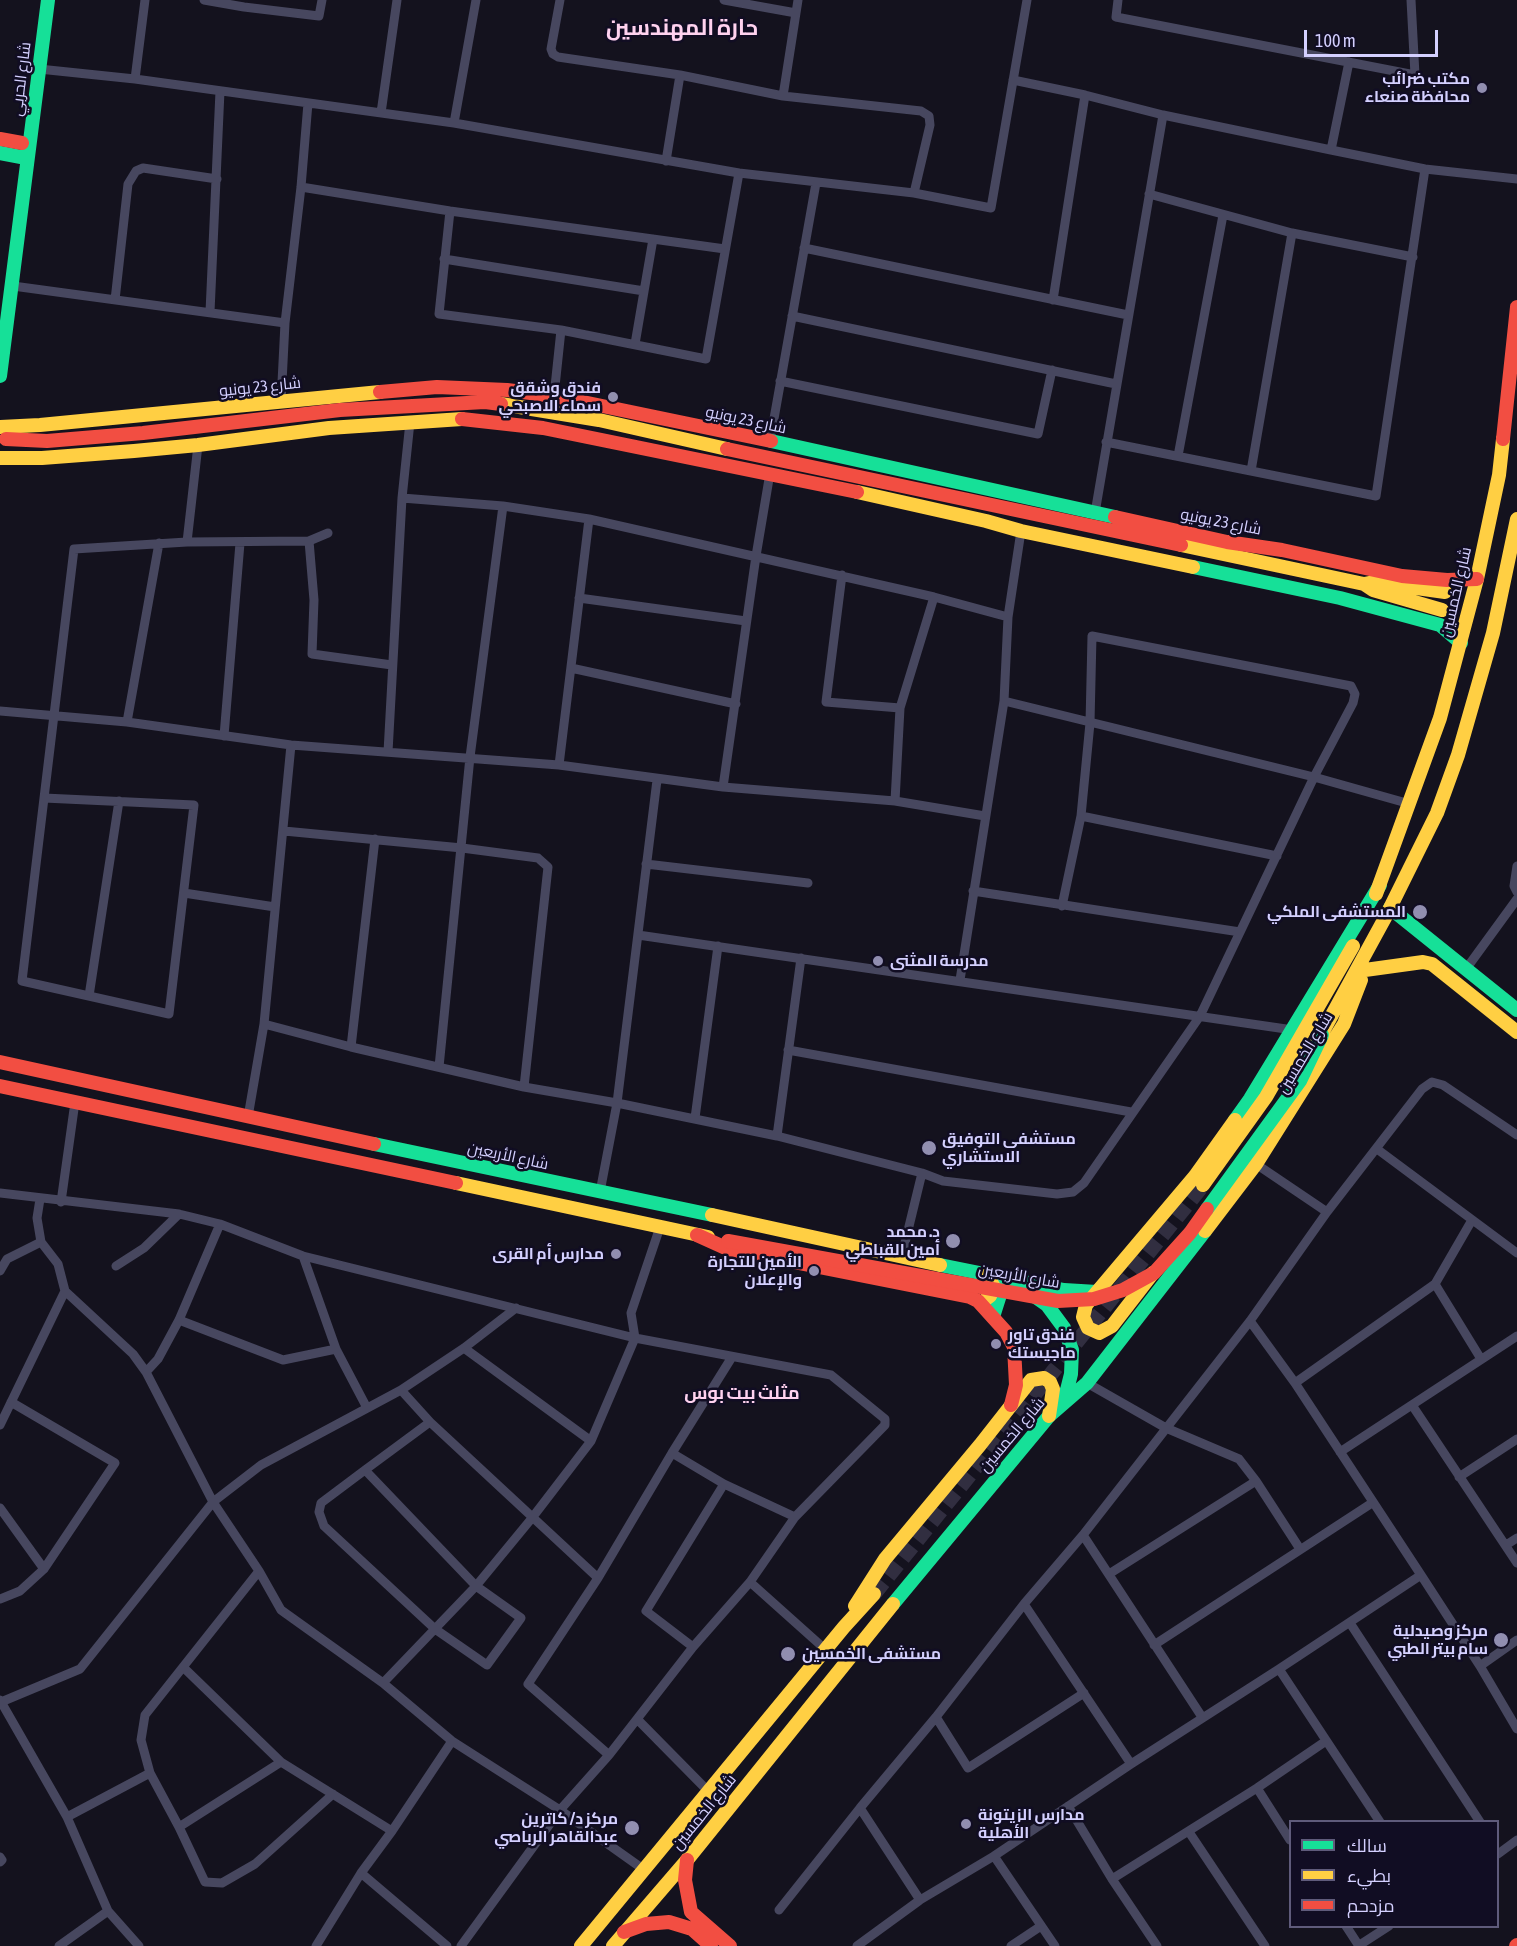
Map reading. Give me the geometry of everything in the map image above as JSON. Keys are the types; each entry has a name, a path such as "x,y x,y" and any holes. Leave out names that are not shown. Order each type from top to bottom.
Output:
{"main road":[{"name":"شارع الحربي","path":"0,320 39,0"},
{"name":"شارع الحربي","path":"0,376 48,0"},
{"path":"0,139 21,150"},
{"path":"0,153 21,150"},
{"name":"شارع الخمسين","path":"1203,1185 1266,1097 1354,944 1380,885 1410,804 1440,718 1477,579 1499,475 1514,374 1517,315"},
{"name":"شارع 23 يونيو","path":"3,433 40,425 345,394 436,387 507,390 554,396 770,441 1227,542 1282,550 1446,586 1477,579"},
{"path":"345,394 353,398 364,399 406,396 425,405"},
{"path":"485,402 527,420 535,427"},
{"path":"3,433 47,441 143,433 340,410 485,402 599,420 730,450 1364,584 1379,592 1442,610"},
{"path":"0,458 42,458 198,445 329,428 472,419 535,427 770,473 1022,531 1340,598 1440,625 1461,643"},
{"path":"40,425 51,430 113,426 143,433"},
{"path":"42,458 56,451 114,447 143,433"},
{"path":"951,496 958,506 986,521"},
{"name":"شارع الخمسين","path":"1322,1035 1388,912 1437,813 1458,755 1492,633 1517,519"},
{"path":"1364,584 1374,582 1446,586 1440,625"},
{"path":"1322,1035 1282,1098 1112,1326 1099,1333 1088,1329 1083,1317 1086,1305 1195,1176 1250,1099 1293,1030 1325,972 1380,885"},
{"path":"1388,912 1517,1010"},
{"name":"شارع الخمسين","path":"613,1946 687,1860 841,1667 1053,1411 1087,1383 1256,1164 1344,1024 1388,912"},
{"path":"1365,970 1423,962 1432,964 1517,1032"},
{"name":"شارع الأربعين","path":"697,1235 1058,1301 1094,1299 1123,1290 1154,1273 1190,1233 1300,1081 1322,1035"},
{"name":"شارع الأربعين","path":"0,1062 987,1275 1064,1290 1098,1292 1109,1280"},
{"path":"0,1086 697,1235 728,1249 960,1293 978,1301 1006,1332 1014,1347 1016,1385 1011,1405"},
{"path":"978,1301 987,1299 993,1291 993,1282 987,1275"},
{"path":"993,1317 999,1295 1010,1279 1047,1305 1064,1328 1072,1350 1071,1374 1067,1390 1053,1411"},
{"path":"844,1627 867,1585 885,1559 1031,1380 1044,1378 1050,1382 1053,1389 1053,1411"},
{"name":"شارع الخمسين","path":"581,1946 844,1627 874,1594"},
{"path":"687,1860 685,1880 691,1912 730,1946"},
{"path":"624,1932 645,1923 669,1922 692,1929 711,1946"}],"street":[{"path":"135,79 145,0"},
{"path":"204,0 319,16 322,0"},
{"path":"381,113 397,0"},
{"path":"454,123 476,0"},
{"path":"560,0 551,49 558,57 680,75 783,96 921,111 929,116 930,125 914,193"},
{"path":"724,0 796,13"},
{"path":"783,96 798,0"},
{"path":"39,69 135,79 454,123 739,173 914,193 991,208 1027,0"},
{"path":"1118,0 1116,17 1415,75 1411,0"},
{"path":"1331,150 1349,62"},
{"path":"666,161 680,75"},
{"path":"1013,80 1086,95 1163,116 1425,169 1517,179"},
{"path":"210,312 220,91"},
{"path":"1053,300 1086,95"},
{"path":"281,402 285,322 302,187 308,104"},
{"path":"1095,513 1163,116"},
{"path":"115,300 128,184 136,171 143,168 217,179"},
{"path":"1106,441 1376,496 1425,169"},
{"path":"450,211 439,314 561,330 706,359 739,173"},
{"path":"770,441 816,183"},
{"path":"302,187 450,211 725,249"},
{"path":"1149,194 1292,233 1413,256"},
{"path":"1178,456 1222,215"},
{"path":"1251,471 1292,233"},
{"path":"635,344 653,238"},
{"path":"804,249 1128,315"},
{"path":"444,259 644,291"},
{"path":"13,286 285,322"},
{"path":"792,316 1116,384"},
{"path":"554,396 561,330"},
{"path":"780,381 1038,434 1052,370"},
{"path":"388,752 402,498 410,422"},
{"path":"187,542 198,445"},
{"path":"723,787 746,621 770,473"},
{"path":"402,498 502,506 589,519 842,575 1008,617"},
{"path":"439,1067 470,758 502,506"},
{"path":"559,765 589,519"},
{"path":"960,981 1004,701 1008,617 1022,531"},
{"path":"44,798 194,805 169,1014 22,981 44,798 74,549 187,542 309,541 328,533"},
{"path":"309,541 314,600 312,654 392,665"},
{"path":"127,722 159,543"},
{"path":"224,736 240,543"},
{"path":"842,575 826,702 900,708"},
{"path":"895,801 900,708 934,597"},
{"path":"579,598 746,621"},
{"path":"264,1024 351,1047 524,1087 695,1118 777,1136 922,1173 943,1181 1057,1194 1073,1192 1084,1183 1131,1112 1200,1016 1314,777 1353,704 1355,694 1351,686 1092,636 1090,723 1081,816 1062,906"},
{"path":"571,668 736,704"},
{"path":"1004,701 1314,777 1410,804"},
{"path":"0,711 127,722 291,745 559,765 657,780 895,801 985,816"},
{"path":"248,1117 264,1024 291,745"},
{"path":"600,1192 617,1103 657,780"},
{"path":"89,996 119,801"},
{"path":"1081,816 1277,856"},
{"path":"284,831 462,848 538,858 548,867 524,1087"},
{"path":"351,1047 375,839"},
{"path":"646,864 808,883"},
{"path":"1517,866 1514,886 1517,892"},
{"path":"973,891 1240,932"},
{"path":"184,893 274,907"},
{"path":"1466,969 1517,899"},
{"path":"638,935 1293,1030"},
{"path":"695,1118 718,946"},
{"path":"777,1136 801,958"},
{"path":"788,1050 1131,1112"},
{"path":"779,1910 860,1808 936,1718 1250,1321 1327,1212 1422,1089 1432,1082 1443,1085 1517,1135"},
{"path":"61,1202 75,1102"},
{"path":"1377,1149 1517,1253"},
{"path":"1256,1164 1327,1212"},
{"path":"902,1256 922,1173"},
{"path":"0,1193 61,1202 179,1214 219,1224 303,1256 635,1338 831,1375 885,1419 885,1425 795,1517 750,1582 693,1647 609,1755 560,1810 461,1946"},
{"path":"40,1199 37,1218 41,1242 58,1264 65,1291 133,1354 146,1372 213,1502 259,1570 281,1610 383,1683 452,1741 560,1810 643,1869"},
{"path":"116,1266 144,1248 179,1214"},
{"path":"1294,1383 1435,1284 1472,1220"},
{"path":"146,1372 158,1359 178,1320 219,1224"},
{"path":"383,1683 476,1586 591,1441 635,1338 631,1313 660,1227"},
{"path":"0,1270 7,1259 41,1242"},
{"path":"303,1256 336,1349 367,1408"},
{"path":"1435,1284 1481,1359"},
{"path":"0,1425 65,1291"},
{"path":"139,1946 108,1911 68,1817 1,1701 80,1669 213,1502 261,1465 401,1390 464,1348 516,1308"},
{"path":"178,1320 283,1360 336,1349"},
{"path":"1250,1321 1294,1383 1421,1575 1480,1666 1517,1729"},
{"path":"1340,1452 1517,1336"},
{"path":"464,1348 591,1441"},
{"path":"609,1755 528,1684 598,1578 732,1357"},
{"path":"1087,1383 1166,1428 1239,1459 1300,1549"},
{"path":"401,1390 430,1422 598,1578"},
{"path":"0,1599 20,1591 44,1569 115,1463 11,1402"},
{"path":"1412,1406 1517,1563"},
{"path":"365,1470 476,1586 521,1618 487,1665 435,1629 324,1526 319,1512 321,1503 365,1470 430,1422"},
{"path":"1459,1477 1517,1438"},
{"path":"672,1453 724,1484 795,1517"},
{"path":"1109,1574 1256,1481"},
{"path":"693,1647 646,1611 724,1484"},
{"path":"1154,1645 1372,1503"},
{"path":"1,1511 44,1569"},
{"path":"1083,1534 1202,1717"},
{"path":"1506,1545 1517,1538"},
{"path":"259,1570 145,1715 141,1740 150,1773 205,1882 222,1883 255,1864 333,1794"},
{"path":"857,1946 920,1900 994,1856 1421,1575"},
{"path":"750,1582 826,1650"},
{"path":"1024,1604 1131,1764"},
{"path":"1350,1623 1479,1820"},
{"path":"1480,1666 1517,1640"},
{"path":"183,1667 281,1762 392,1831"},
{"path":"1279,1669 1379,1820"},
{"path":"936,1718 968,1768 1084,1693"},
{"path":"638,1720 708,1791"},
{"path":"316,1946 361,1873 452,1741"},
{"path":"1112,1879 1189,1832 1326,1741"},
{"path":"179,1827 281,1762"},
{"path":"68,1817 150,1773"},
{"path":"1257,1788 1289,1838"},
{"path":"1068,1806 1112,1879 1157,1946"},
{"path":"860,1808 920,1900"},
{"path":"1189,1832 1265,1946"},
{"path":"1499,1850 1517,1840"},
{"path":"994,1856 1055,1946"},
{"path":"0,1857 2,1860 0,1862"},
{"path":"361,1873 447,1946"},
{"path":"59,1946 108,1911"},
{"path":"1011,1946 1041,1926"},
{"path":"1347,1928 1358,1946 1386,1928"}],"tunnel":[{"path":"874,1594 1203,1185"}],"traffic: fast":[{"path":"0,376 48,0"},
{"path":"0,153 21,157"},
{"path":"771,441 1115,517"},
{"path":"1193,567 1340,598 1440,625 1461,643"},
{"path":"1235,1120 1380,885"},
{"path":"1390,908 1517,1010"},
{"path":"1207,1209 1300,1081 1322,1035"},
{"path":"374,1144 712,1215"},
{"path":"893,1604 1049,1416 1087,1383 1205,1231"},
{"path":"940,1265 1064,1290 1097,1292 1103,1286"},
{"path":"993,1317 1000,1295 1010,1279 1047,1305 1064,1328 1072,1350 1071,1374 1067,1390 1059,1403"}],"traffic: slow":[{"path":"0,427 380,392"},
{"path":"501,404 599,420 727,449"},
{"path":"0,458 42,458 134,451 329,428 462,419"},
{"path":"1376,894 1440,718 1477,579 1499,475 1503,439"},
{"path":"857,492 1021,531 1193,567"},
{"path":"1315,1046 1386,916 1437,813 1458,755 1493,633 1517,519"},
{"path":"1181,545 1364,584 1374,582 1445,592"},
{"path":"1364,584 1373,590 1442,610"},
{"path":"1203,1185 1266,1097 1353,946"},
{"path":"1365,970 1423,962 1432,964 1517,1032"},
{"path":"1205,1231 1256,1164 1344,1024 1361,980"},
{"path":"1153,1273 1112,1326 1099,1333 1088,1328 1083,1317 1086,1305 1195,1176 1235,1120"},
{"path":"456,1183 708,1237"},
{"path":"712,1215 940,1265"},
{"path":"986,1299 994,1287 987,1275"},
{"path":"855,1606 885,1559 1031,1380 1044,1378 1050,1382 1053,1389 1049,1416"},
{"path":"581,1946 844,1627 874,1594"},
{"path":"613,1946 687,1860 893,1604"}],"traffic: jam":[{"path":"0,139 22,143"},
{"path":"1503,439 1517,307"},
{"path":"380,392 437,387 507,390 554,396 771,441"},
{"path":"6,439 47,441 143,433 340,410 485,402 501,404"},
{"path":"462,419 543,428 857,492"},
{"path":"727,449 1181,545"},
{"path":"1115,517 1227,542 1282,550 1402,576 1447,580 1477,579"},
{"path":"0,1062 374,1144"},
{"path":"0,1086 456,1183"},
{"path":"728,1241 1058,1301 1094,1299 1123,1290 1154,1273 1190,1233 1207,1209"},
{"path":"697,1235 728,1249 970,1297 978,1301 1006,1332 1014,1347 1016,1385 1011,1405"},
{"path":"687,1860 685,1880 691,1912 730,1946"},
{"path":"624,1932 646,1924 669,1922 692,1929 711,1946"}],"place":[{"name":"مكتب ضرائب محافظة صنعاء","path":"1482,88"},
{"name":"فندق وشقق سماء الاصبحي","path":"613,397"},
{"name":"المستشفى الملكي","path":"1420,912"},
{"name":"مدرسة المثنى","path":"878,961"},
{"name":"مستشفى التوفيق الاستشاري","path":"929,1148"},
{"name":"د. محمد أمين القباطي","path":"953,1241"},
{"name":"مدارس أم القرى","path":"616,1254"},
{"name":"الأمين للتجارة والإعلان","path":"814,1271"},
{"name":"فندق تاور ماجيستك","path":"996,1344"},
{"name":"مركز وصيدلية سام بيتر الطبي","path":"1501,1640"},
{"name":"مستشفى الخمسين","path":"788,1654"},
{"name":"مدارس الزيتونة الأهلية","path":"966,1824"},
{"name":"مركز د/ كاترين عبدالقاهر الرباصي","path":"632,1828"}],"district":[{"name":"حارة المهندسين","path":"682,28"},
{"name":"مثلث بيت بوس","path":"742,1393"}]}
